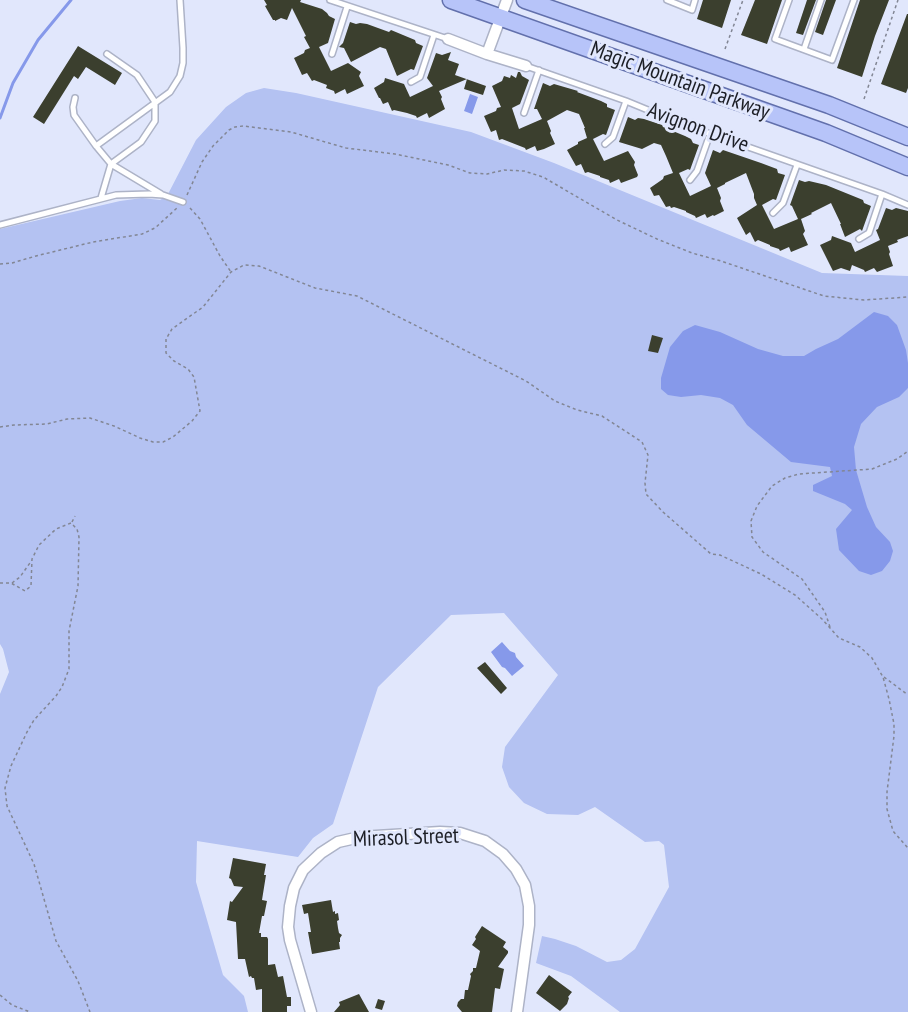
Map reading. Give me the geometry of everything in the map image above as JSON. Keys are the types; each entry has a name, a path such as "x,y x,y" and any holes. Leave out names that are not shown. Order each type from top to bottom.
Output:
{"main road":[{"name":"Magic Mountain Parkway","path":"451,0 826,133 908,167"},
{"name":"Magic Mountain Parkway","path":"525,0 829,105 908,137"}],"street":[{"path":"487,54 507,0"},
{"name":"Avignon Drive","path":"448,39 526,66"},
{"name":"Mirasol Street","path":"311,1012 288,927 294,888 303,870 321,853 338,842 360,837 440,832 460,833 485,841 503,854 516,869 525,885 529,906 529,925 517,1012"}],"lane":[{"path":"96,146 170,92 180,76 183,48 180,0"},
{"name":"Avignon Drive","path":"330,0 448,39"},
{"path":"667,0 692,10 695,0"},
{"path":"789,0 776,39 832,60 854,0"},
{"path":"804,49 820,0"},
{"path":"332,54 347,7"},
{"path":"411,82 420,77 434,35"},
{"path":"101,198 111,164 141,142 154,121 154,102 137,75 107,54"},
{"name":"Avignon Drive","path":"526,66 908,205"},
{"path":"524,113 539,70"},
{"path":"75,98 74,116 111,164 164,195 183,202"},
{"path":"605,144 612,137 626,101"},
{"path":"690,180 697,171 710,134"},
{"path":"773,213 783,203 797,165"},
{"path":"859,239 869,233 882,194"},
{"path":"0,225 116,195 164,195"}],"path":[{"path":"725,50 742,0"},
{"path":"864,99 898,0"},
{"path":"0,264 93,242 142,234 155,228 183,202 202,162 213,146 229,130 243,126 291,132 346,148 395,153 448,165 470,173 524,171 543,177 617,220 692,253 824,296 864,300 908,297"},
{"path":"183,202 200,219 231,272"},
{"path":"0,427 90,418 140,438 163,442 173,437 200,411 194,377 188,369 166,353 166,339 172,329 203,307 231,272 244,265 260,266 315,288 357,296 526,381 555,401 577,410 602,416 642,442 648,455 646,494 663,512 711,554 720,555 795,595 839,638 860,647 872,658 883,677 894,730 887,809 893,831 908,848"},
{"path":"830,628 825,612 802,579 763,552 752,537 751,521 757,506 772,486 784,478 799,474 872,469 897,459 908,451"},
{"path":"11,583 27,569 39,545 56,529 71,523 75,516"},
{"path":"71,523 77,529 79,537 78,586 69,631 69,669 62,687 34,720 27,732 11,766 5,788 7,806 34,864 56,941 78,981 90,1012"},
{"path":"0,583 11,583 25,591 31,586 32,559"},
{"path":"883,677 908,695"},
{"path":"0,995 12,1005 30,1012"}],"shaded area":[{"path":"264,88 471,132 554,163 822,273 908,276 908,1012 620,1012 571,976 536,963 542,936 576,946 607,962 621,960 635,949 669,887 664,845 659,841 645,842 595,807 578,815 547,814 524,803 509,787 502,767 505,747 558,675 504,613 451,615 378,687 333,824 313,838 298,857 197,841 196,882 223,975 244,996 248,1012 0,1012 0,694 9,672 0,644 0,229 120,201 142,198 160,200 167,196 196,140 226,107 246,93"}],"water":[{"path":"470,94 478,97 472,114 464,111"},
{"path":"874,312 888,316 897,325 906,350 908,388 899,397 877,407 861,424 854,447 856,470 867,507 876,527 890,542 893,551 890,561 882,571 871,575 859,571 839,550 836,529 852,510 845,504 813,491 813,485 832,476 830,467 791,462 747,425 733,405 720,398 701,395 681,397 668,395 661,389 661,378 670,347 683,331 695,325 720,332 758,349 783,356 804,356 838,339"},
{"path":"502,642 515,653 524,666 512,676 491,652"}],"building":[{"path":"264,0 301,0 300,2 322,9 335,19 328,43 319,47 331,71 348,63 361,72 359,76 364,86 347,94 345,89 335,94 334,91 326,88 327,85 312,81 307,73 302,75 294,58 310,48 292,8 287,20 281,18 275,21 265,6 267,5"},
{"path":"703,0 731,0 722,28 697,19"},
{"path":"755,0 782,0 767,44 741,35"},
{"path":"807,0 816,0 803,35 796,33"},
{"path":"826,0 836,0 823,35 815,32"},
{"path":"860,0 889,0 862,77 837,68"},
{"path":"907,14 908,88 906,93 881,84"},
{"path":"350,22 367,24 389,32 391,30 423,46 414,70 411,69 397,76 386,49 380,47 351,62 344,48 339,47 343,43"},
{"path":"78,46 122,73 115,85 86,67 78,79 74,76 44,124 33,117"},
{"path":"451,52 448,60 459,64 455,75 467,79 439,91 445,109 429,118 427,113 417,118 407,113 392,111 388,102 383,104 374,88 384,82 385,78 404,84 410,97 433,86 427,78 436,53 442,55"},
{"path":"518,72 529,80 520,104 512,108 519,129 542,119 537,109 534,109 543,83 578,91 615,110 606,135 603,134 593,139 604,161 628,151 635,162 637,177 621,183 619,179 610,183 609,180 600,176 585,173 581,164 576,166 567,150 587,138 579,114 567,110 547,121 555,144 544,149 537,151 535,146 526,150 502,139 499,140 496,130 491,132 484,116 501,107 492,86 502,81 504,76 510,78 511,75 516,78"},
{"path":"467,79 486,86 483,95 464,89"},
{"path":"628,117 662,125 699,145 690,170 679,173 690,196 711,186 705,173 713,150 720,153 723,150 777,169 778,173 785,175 776,200 773,199 762,205 774,229 798,219 790,205 799,180 826,185 863,200 871,206 862,231 860,229 845,237 831,203 801,219 805,231 803,234 808,245 791,252 789,247 780,251 758,240 755,242 750,232 746,235 737,218 757,205 746,173 717,188 724,211 714,216 707,218 705,214 696,218 686,211 666,207 659,195 654,196 650,188 664,176 673,173 666,156 661,145 654,143 642,149 619,142"},
{"path":"886,208 908,211 908,236 888,246 893,266 877,272 874,268 865,272 852,265 850,271 841,268 833,271 820,245 831,240 832,236 851,243 855,252 880,240 876,230"},
{"path":"652,335 663,338 658,353 648,351"},
{"path":"485,662 507,688 501,694 477,668"},
{"path":"233,858 266,864 262,900 267,901 259,933 261,937 268,939 268,965 275,964 278,977 283,976 287,997 291,997 291,1006 287,1006 287,1012 262,1012 262,989 256,990 254,978 249,977 245,959 238,959 236,922 227,920 230,901 232,902 243,887 234,886 229,878"},
{"path":"331,900 333,912 338,913 338,928 342,935 339,942 340,949 312,954 308,932 311,932 308,913 304,914 302,905"},
{"path":"482,926 506,942 503,947 508,953 498,967 504,969 500,989 495,988 492,1012 462,1012 457,1006 461,999 464,999 470,974 473,968 476,968 480,951 472,945"},
{"path":"549,975 572,992 567,1004 560,1011 536,993"},
{"path":"359,994 369,1012 334,1012 340,1005 339,1002"},
{"path":"378,999 385,1001 382,1010 375,1008"}],"waterway":[{"path":"0,118 13,83 38,40 71,0"}]}
